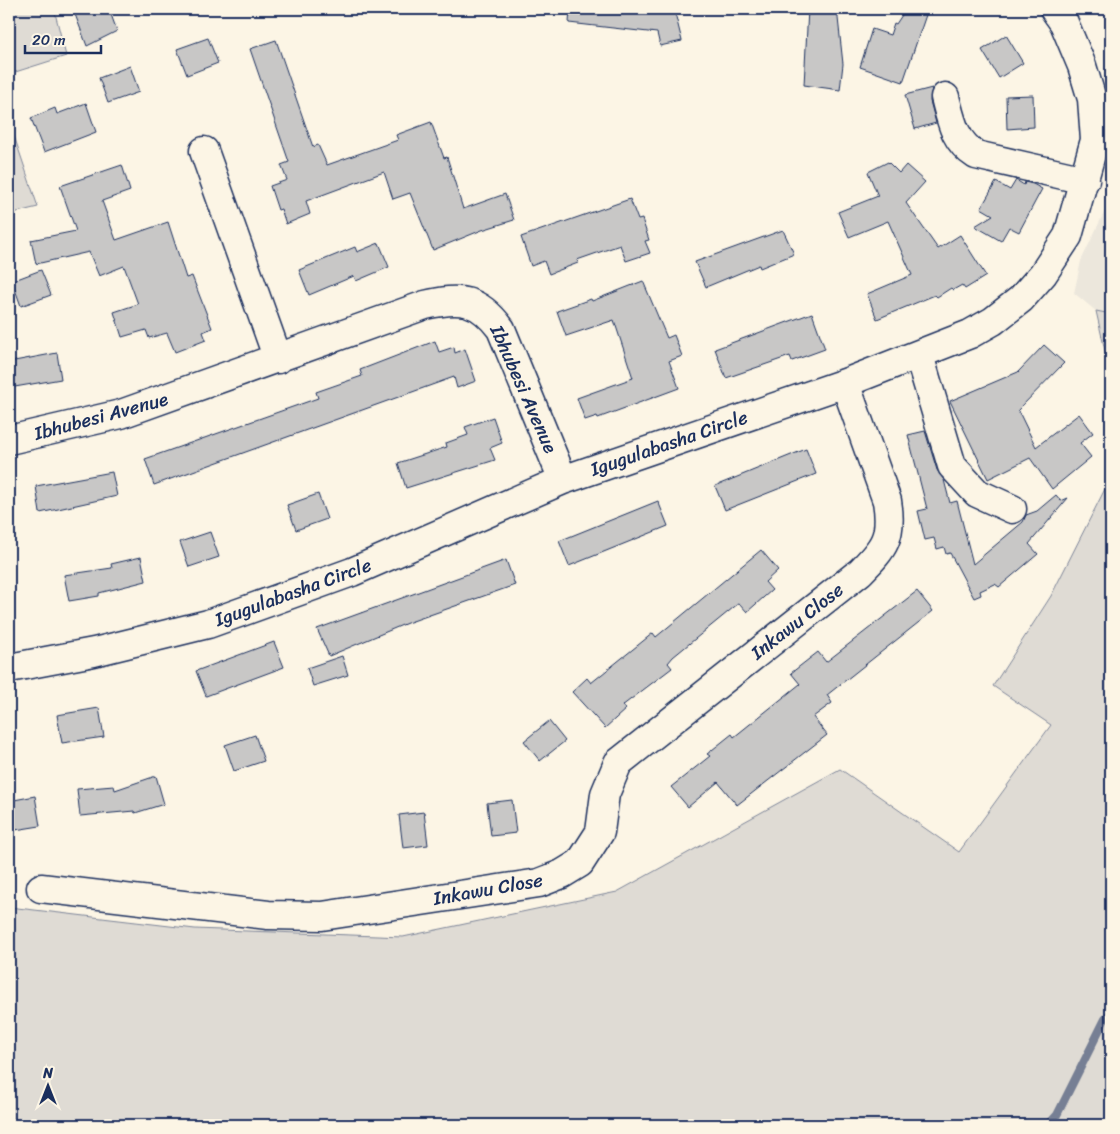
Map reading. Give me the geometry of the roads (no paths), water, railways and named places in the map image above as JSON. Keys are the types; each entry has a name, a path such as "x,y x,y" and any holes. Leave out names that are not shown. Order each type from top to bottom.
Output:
{"street":[{"name":"Igugulabasha Circle","path":"9,668 94,652 208,624 352,572 563,480 844,383 970,334 993,321 1021,299 1043,274 1068,236 1096,140 1092,99 1082,66 1064,23 1054,9"},
{"path":"945,97 956,136 976,155 1085,180"},
{"path":"204,151 278,359"},
{"name":"Ibhubesi Avenue","path":"9,440 121,414 424,305 450,299 477,304 488,312 501,329 563,480"},
{"path":"919,355 952,466 977,494 1012,510"},
{"name":"Inkawu Close","path":"41,888 268,915 322,916 539,883 562,874 580,862 600,832 605,794 618,763 860,572 876,556 886,539 890,521 887,502 844,383"}],"waterway":[{"path":"1048,1125 1057,1115 1105,1019 1111,1012"}]}
